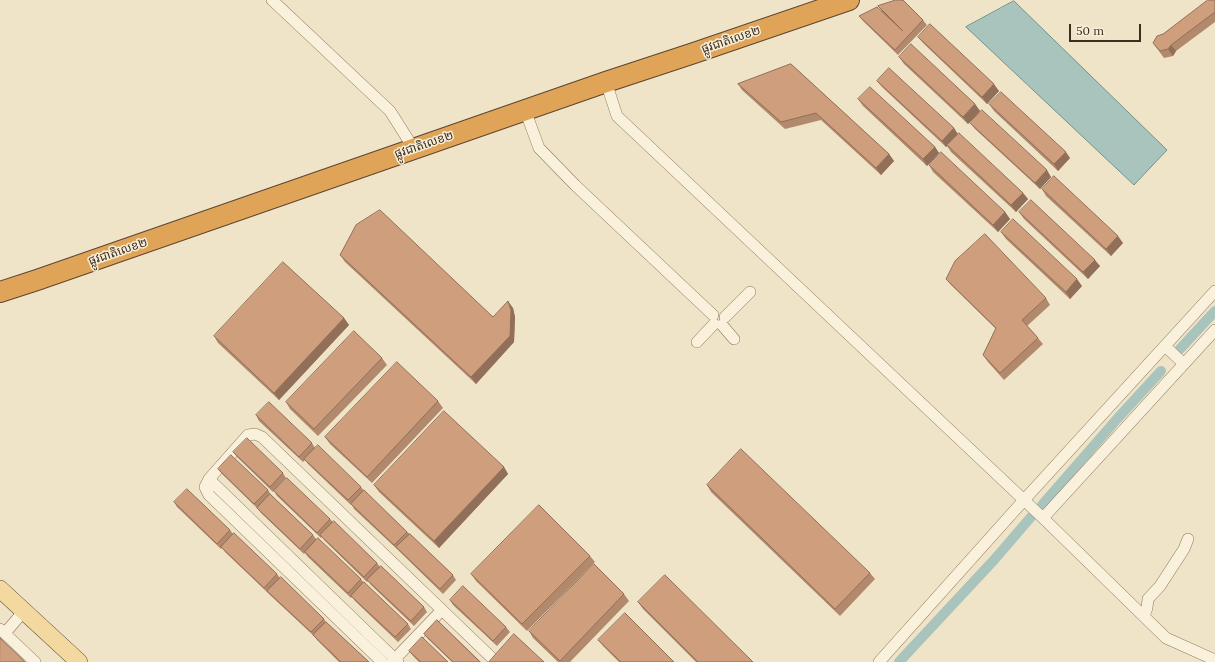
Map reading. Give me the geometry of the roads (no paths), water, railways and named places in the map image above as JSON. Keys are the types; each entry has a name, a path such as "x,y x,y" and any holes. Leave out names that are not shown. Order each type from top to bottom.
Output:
{"highway":[{"name":"ផ្លូវជាតិលេខ២","path":"0,292 606,82 849,0"}],"main road":[{"path":"0,588 76,661"}],"street":[{"path":"272,0 390,111 414,149"},
{"path":"606,82 618,116 1043,518 1166,638 1215,660"},
{"path":"525,110 538,148 575,185 719,320 734,339"},
{"path":"879,662 1024,500 1215,291"},
{"path":"697,342 750,292"},
{"path":"1043,518 1215,330"},
{"path":"1166,346 1184,364"},
{"path":"382,662 209,495 205,487 209,479 248,435 255,434 262,437 494,660"},
{"path":"209,479 395,661 442,610"},
{"path":"1144,616 1148,599 1160,586 1184,549 1188,539"},
{"path":"24,610 3,631 35,662"}],"water":[{"path":"1014,1 1167,150 1134,185 966,27"}],"waterway":[{"path":"1180,349 1215,311"},
{"path":"1042,505 1161,371"},
{"path":"899,662 994,560 1031,517"}]}
